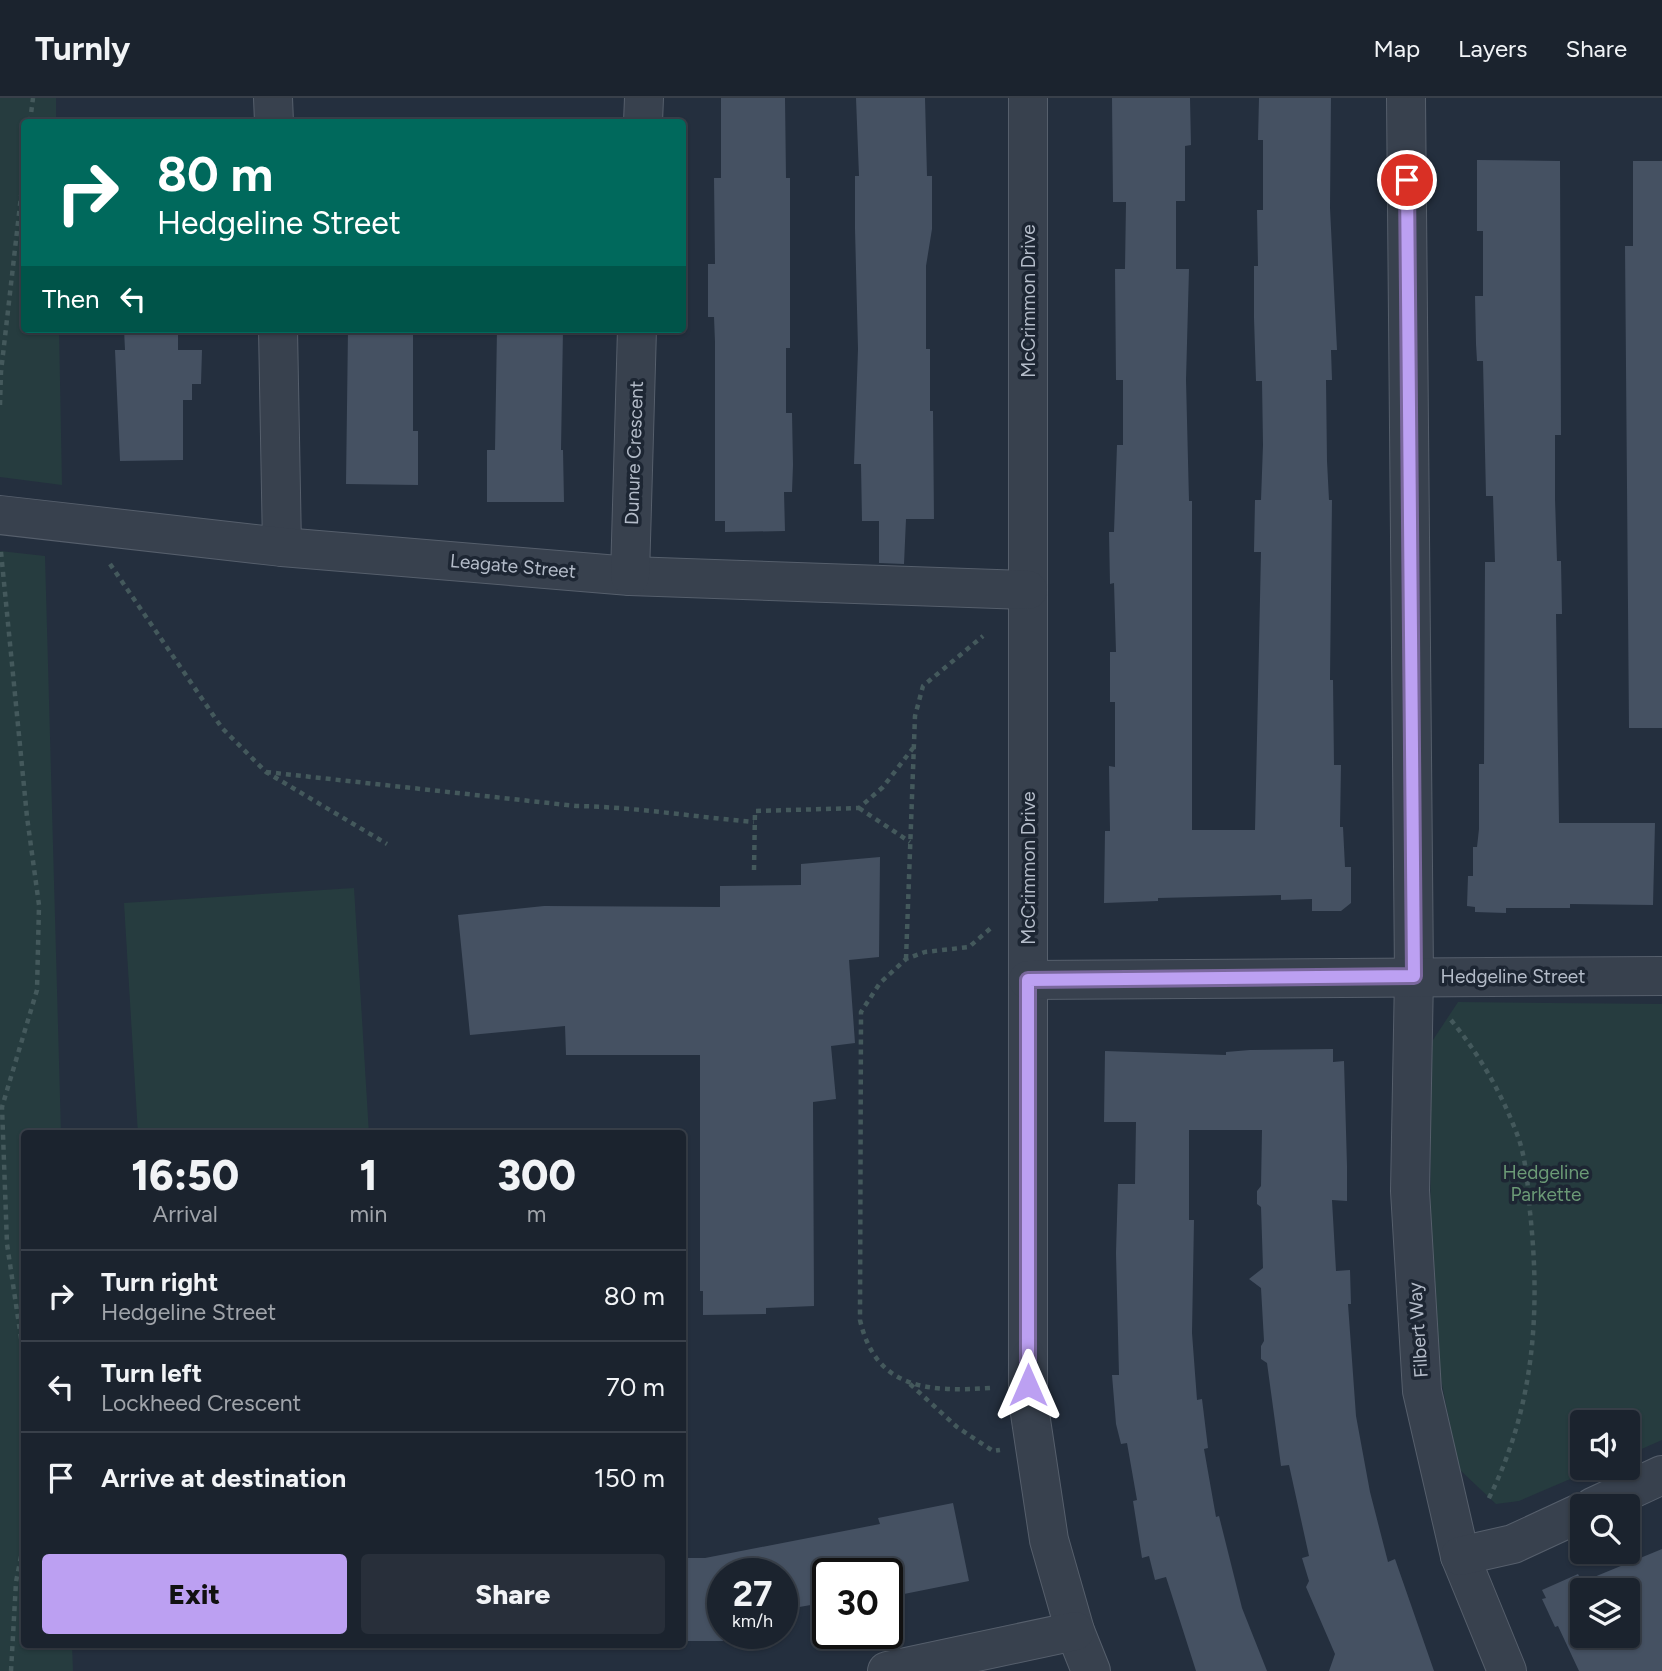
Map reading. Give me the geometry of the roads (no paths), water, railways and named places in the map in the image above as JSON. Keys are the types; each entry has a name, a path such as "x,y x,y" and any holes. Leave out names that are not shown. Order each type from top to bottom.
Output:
{"street":[{"path":"274,98 274,119"},
{"path":"643,119 644,98"},
{"name":"McCrimmon Drive","path":"1028,98 1028,1385 1034,1445 1049,1540 1075,1631 1091,1671"},
{"name":"Filbert Way","path":"1406,98 1414,976 1410,1191 1422,1391 1460,1556 1507,1671"},
{"path":"278,333 282,547"},
{"name":"Dunure Crescent","path":"630,576 637,333"},
{"name":"Leagate Street","path":"0,515 282,547 630,576 1028,590"},
{"name":"Hedgeline Street","path":"1028,980 1662,976"},
{"path":"1621,1494 1662,1475"},
{"path":"1460,1556 1513,1544 1570,1518"},
{"path":"887,1671 1075,1631"}],"park label":[{"name":"Hedgeline Parkette","path":"1546,1183"}]}
